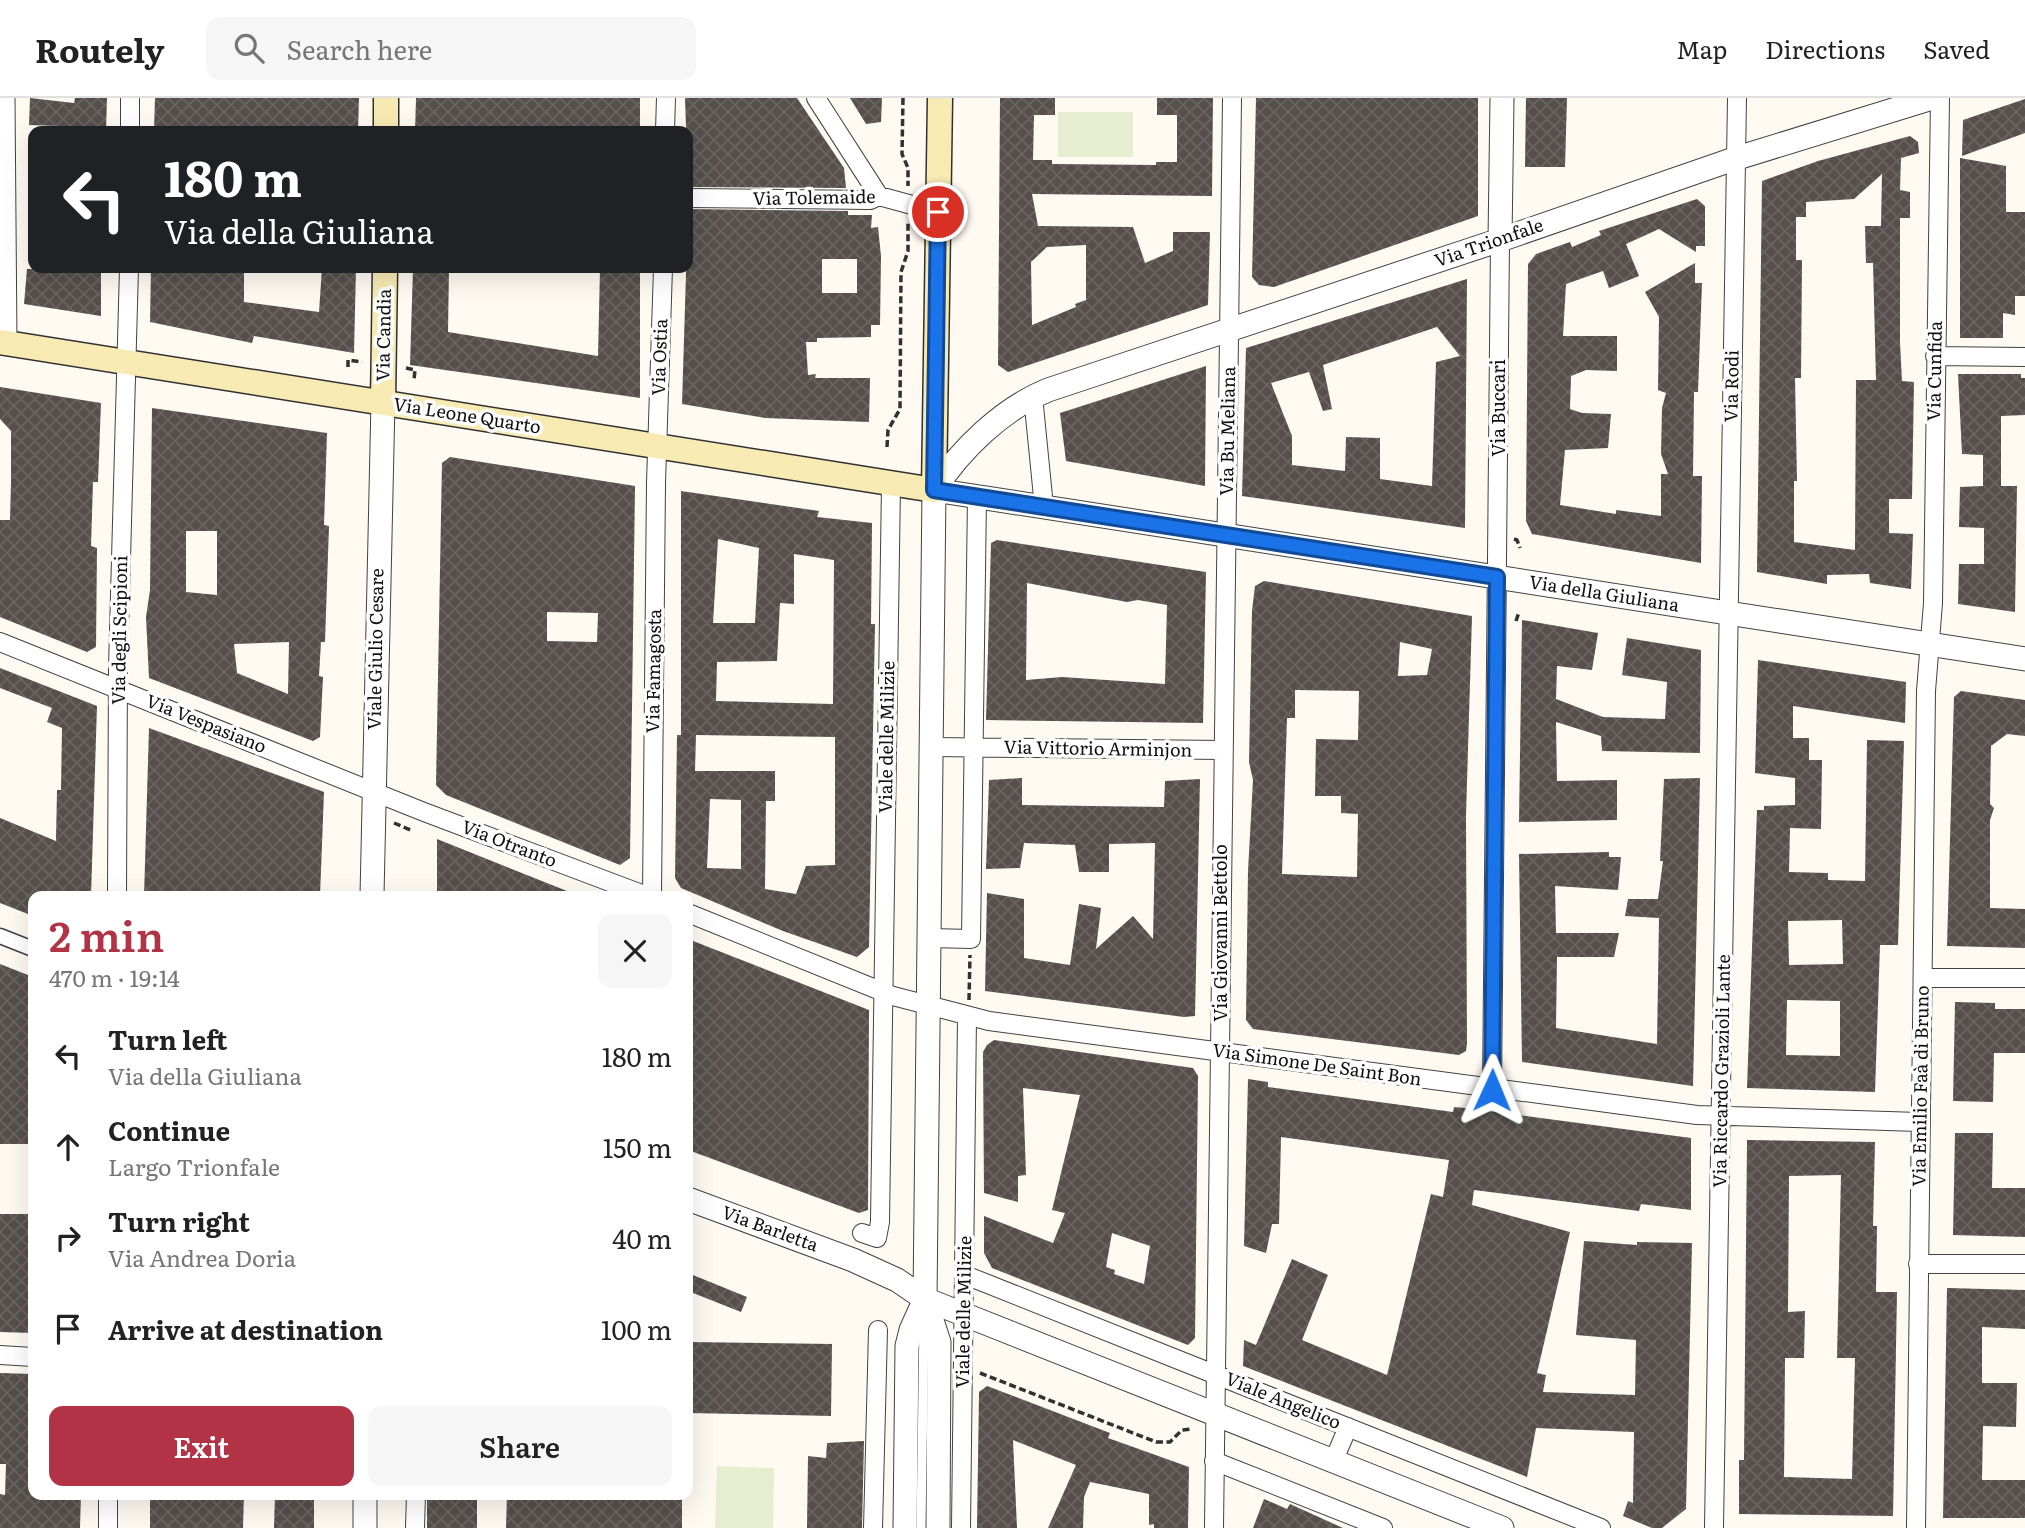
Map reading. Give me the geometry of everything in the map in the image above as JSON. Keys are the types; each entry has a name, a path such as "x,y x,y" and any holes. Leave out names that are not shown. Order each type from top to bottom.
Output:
{"main road":[{"path":"386,98 386,126"},
{"path":"934,490 940,98"},
{"name":"Via Candia","path":"383,402 385,273"},
{"name":"Via Leone Quarto","path":"3,343 934,490"}],"street":[{"path":"3,98 3,343"},
{"path":"130,98 130,126"},
{"path":"665,126 666,98"},
{"path":"816,98 879,196"},
{"name":"Via Bu Meliana","path":"1227,534 1231,98"},
{"path":"1500,240 1502,98"},
{"name":"Via Rodi","path":"1729,613 1737,98"},
{"name":"Via Trionfale","path":"934,490 973,442 1041,393 1734,159 1931,98"},
{"name":"Via Cunfida","path":"1930,645 1940,98"},
{"name":"Via Tolemaide","path":"693,198 870,200 879,196 938,212"},
{"name":"Via Buccari","path":"1492,1090 1500,240"},
{"name":"Via degli Scipioni","path":"117,891 129,273"},
{"name":"Via Ostia","path":"657,447 663,273"},
{"path":"1935,356 2025,357"},
{"path":"1041,393 1052,508"},
{"name":"Viale Giulio Cesare","path":"372,891 383,402"},
{"name":"Via Famagosta","path":"652,891 657,447"},
{"name":"Viale delle Milizie","path":"869,1236 880,1222 891,484"},
{"name":"Via della Giuliana","path":"934,490 2025,659"},
{"name":"Viale delle Milizie","path":"934,490 925,1299 939,1342 944,1526"},
{"path":"930,937 971,939 977,497"},
{"name":"Via Giovanni Bettolo","path":"1214,1528 1222,750 1227,534"},
{"name":"Via Riccardo Grazioli Lante","path":"1714,1528 1729,613"},
{"name":"Via Vespasiano","path":"0,642 373,790"},
{"name":"Via Emilio Faà di Bruno","path":"1916,1528 1919,1122 1924,978 1926,691 1930,645"},
{"name":"Via Vittorio Arminjon","path":"932,747 1222,750"},
{"name":"Via Otranto","path":"373,790 634,891"},
{"path":"693,915 882,991 929,1006"},
{"path":"0,936 28,947"},
{"path":"1924,978 2025,978"},
{"name":"Via Simone De Saint Bon","path":"929,1006 967,1017 1492,1090 1722,1117 1919,1122"},
{"name":"Viale delle Milizie","path":"944,1526 964,1315 967,1017"},
{"name":"Via Barletta","path":"693,1201 853,1260 897,1280 925,1299 964,1315"},
{"path":"1918,1264 2025,1264"},
{"name":"Viale Angelico","path":"965,1275 1601,1528"},
{"name":"Viale delle Milizie","path":"905,1528 907,1346 925,1299"},
{"path":"964,1315 1502,1528"},
{"path":"873,1528 878,1330"},
{"path":"0,1355 28,1357"},
{"path":"1333,1462 1348,1427"},
{"path":"874,1433 906,1434"},
{"path":"1214,1461 1384,1528"},
{"path":"108,1500 108,1528"},
{"path":"365,1500 365,1528"},
{"path":"415,1528 416,1500"}],"lane":[{"name":"Viale delle Milizie","path":"925,1299 923,1339 944,1526"}],"path":[{"path":"904,98 902,154 908,168 908,192"},
{"path":"887,447 888,430 900,409 901,272 908,251 908,216"},
{"path":"348,367 348,360 362,362"},
{"path":"405,368 415,369 414,380"},
{"path":"392,822 413,831"},
{"path":"967,1017 971,939"},
{"path":"975,1371 1156,1442 1170,1442 1188,1428"}],"green space":[{"path":"1058,112 1133,112 1133,157 1058,157"},
{"path":"717,1466 774,1468 773,1528 715,1528"}],"building":[{"path":"30,98 74,103 75,98 107,98 106,126 29,125"},
{"path":"155,98 359,98 358,126 154,126"},
{"path":"416,98 640,98 640,126 415,126"},
{"path":"685,98 797,98 844,168 846,188 693,187 693,126 686,126"},
{"path":"850,98 882,98 881,122 866,124"},
{"path":"1000,98 1055,98 1055,115 1034,115 1033,160 1052,160 1052,164 1156,165 1156,162 1177,162 1177,115 1157,115 1157,98 1213,98 1212,196 1032,194 1038,226 1133,227 1145,263 1173,251 1173,232 1210,232 1208,305 1008,372 998,365","holes":["1086,245 1086,300 1075,304 1076,307 1032,325 1031,262 1047,247"]},
{"path":"1256,98 1478,98 1478,216 1274,287 1259,285 1252,277"},
{"path":"1526,98 1567,98 1565,167 1525,167"},
{"path":"2025,99 2025,133 1962,156 1963,120"},
{"path":"1910,136 1918,142 1919,153 1901,158 1900,190 1910,192 1910,218 1900,218 1900,343 1902,381 1914,382 1912,499 1889,499 1889,533 1913,534 1911,589 1870,583 1869,574 1827,575 1827,584 1757,572 1762,181 1818,161","holes":["1882,174 1881,226 1865,226 1866,263 1873,263 1876,380 1856,380 1855,550 1794,542 1794,481 1797,481 1795,378 1801,378 1802,260 1796,260 1796,217 1806,217 1806,202 1854,199"]},
{"path":"1960,158 2006,166 2006,212 2025,212 2025,296 2015,296 2015,315 2003,313 2003,338 1960,338"},
{"path":"1697,199 1705,206 1705,246 1696,246 1696,252 1659,229 1626,244 1639,276 1609,288 1603,271 1566,284 1563,336 1617,336 1617,371 1586,370 1571,376 1570,409 1582,413 1611,414 1608,448 1565,450 1560,505 1616,514 1616,510 1661,516 1661,474 1668,474 1661,454 1662,408 1666,393 1658,390 1659,317 1645,292 1695,263 1695,283 1702,283 1698,392 1694,392 1693,476 1702,476 1701,563 1532,534 1526,521 1528,264 1536,254 1570,242 1572,247 1601,235 1599,231"},
{"path":"693,209 848,211 848,215 872,215 871,228 878,227 881,256 880,325 871,325 871,337 817,338 817,342 806,342 808,375 816,374 815,378 870,378 869,422 765,418 682,404 686,273 693,273","holes":["822,259 857,259 857,293 822,293"]},
{"path":"27,269 28,273 101,273 101,316 24,304"},
{"path":"151,273 244,273 244,302 319,312 322,273 356,273 354,353 254,336 252,343 150,322"},
{"path":"413,273 449,273 448,332 598,356 600,273 640,273 640,398 410,365"},
{"path":"1467,279 1465,528 1242,496 1246,348","holes":["1437,327 1460,356 1436,362 1432,486 1380,479 1380,438 1346,437 1345,471 1292,465 1292,436 1271,383 1309,372 1323,411 1332,409 1323,365"]},
{"path":"1206,366 1205,486 1066,461 1060,413"},
{"path":"1958,374 2021,374 2021,378 2025,378 2025,415 2001,416 2001,486 2017,486 2015,612 1958,604 1959,564 1984,564 1984,528 1959,527 1960,487 1983,486 1983,455 1962,454"},
{"path":"0,387 101,403 98,482 93,482 91,546 97,548 96,647 87,652 0,617 0,520 10,520 11,431 0,419"},
{"path":"152,408 327,433 324,525 329,526 325,642 321,642 319,676 323,677 320,737 313,741 149,678 146,617 150,590","holes":["186,531 217,531 217,595 186,592","289,642 288,694 237,673 234,644"]},
{"path":"450,457 635,486 630,858 620,865 446,795 436,785 442,463","holes":["547,612 598,613 597,642 547,641"]},
{"path":"681,491 819,511 817,517 872,523 871,624 875,624 869,947 857,957 783,931 681,888 675,878 677,735 681,735","holes":["718,539 759,548 755,623 713,623","794,554 834,560 833,704 716,701 717,662 777,661 780,603 794,604","696,735 835,737 835,865 806,866 796,894 765,889 766,801 775,801 775,771 695,771","710,799 741,800 741,869 707,868"]},
{"path":"997,540 1206,572 1203,723 986,720 991,543","holes":["1027,583 1127,602 1138,600 1167,605 1165,684 1062,677 1026,680"]},
{"path":"1264,581 1472,616 1466,816 1467,1044 1466,1051 1459,1055 1253,1029 1246,1020 1248,871 1253,780 1249,762 1252,611 1255,586","holes":["1400,642 1432,649 1427,675 1398,676","1295,690 1359,691 1358,740 1316,739 1315,796 1341,796 1341,813 1358,814 1357,877 1282,874 1287,718 1295,718"]},
{"path":"1522,620 1598,633 1592,670 1557,666 1556,699 1603,717 1665,719 1667,682 1622,675 1627,638 1701,650 1700,753 1602,751 1601,736 1556,722 1557,781 1617,780 1617,820 1519,822"},
{"path":"1758,660 1906,682 1905,723 1793,706 1793,738 1809,738 1809,760 1822,760 1821,829 1790,828 1789,872 1828,873 1828,880 1865,881 1867,740 1904,741 1898,945 1880,945 1875,1092 1747,1088 1757,810 1764,810 1764,806 1795,805 1795,778 1755,773","holes":["1842,920 1843,964 1789,965 1788,921","1787,1000 1840,1001 1840,1056 1786,1055"]},
{"path":"0,668 97,706 91,891 28,891 28,914 0,903 0,818 56,841 57,790 61,790 62,728 47,722 52,708 0,688"},
{"path":"1961,691 2025,700 2025,736 2007,734 1991,746 1990,804 1994,808 1990,820 1990,908 2025,909 2025,948 1947,946 1954,697"},
{"path":"149,728 324,792 320,891 144,891"},
{"path":"1022,778 1022,805 1164,807 1165,781 1200,779 1195,1016 1184,1017 985,991 987,893 1024,899 1024,958 1070,965 1079,904 1101,908 1096,949 1133,916 1153,939 1155,843 1109,844 1109,872 1079,872 1075,845 1024,843 1020,868 986,869 989,780"},
{"path":"1700,778 1693,1086 1522,1062 1519,854 1609,852 1609,857 1621,857 1618,890 1555,886 1556,933 1619,933 1614,957 1557,957 1556,1028 1657,1044 1659,918 1625,916 1628,899 1658,899 1663,861 1660,861 1664,779"},
{"path":"437,839 567,891 437,891"},
{"path":"693,941 869,1010 868,1210 859,1213 693,1152"},
{"path":"0,964 28,975 28,1144 0,1144"},
{"path":"1955,1002 1995,1003 1995,1009 2025,1009 2025,1053 1994,1053 1993,1102 1953,1101"},
{"path":"994,1040 1193,1068 1198,1076 1195,1338 1188,1345 992,1268 984,1253 984,1216 1053,1243 1065,1213 1052,1210 1080,1095 1023,1088 1026,1175 1018,1176 1018,1202 984,1193 983,1052","holes":["1112,1233 1150,1246 1144,1284 1114,1274 1115,1270 1106,1267"]},
{"path":"1248,1079 1268,1082 1268,1087 1453,1112 1454,1107 1465,1108 1691,1138 1691,1210 1641,1204 1639,1211 1474,1190 1472,1205 1570,1232 1537,1373 1546,1375 1543,1392 1635,1395 1636,1340 1576,1335 1584,1241 1637,1245 1637,1242 1692,1243 1686,1509 1662,1528 1652,1528 1623,1516 1628,1501 1633,1503 1634,1432 1536,1428 1527,1477 1243,1366 1244,1340 1256,1345 1292,1259 1328,1275 1302,1340 1387,1375 1431,1194 1443,1197 1449,1160 1281,1137 1279,1224 1272,1224 1266,1253 1244,1246"},
{"path":"1955,1133 1993,1133 1992,1188 2025,1188 2025,1237 1953,1235"},
{"path":"1747,1140 1875,1142 1873,1226 1877,1226 1876,1292 1897,1292 1893,1516 1739,1514 1739,1460 1744,1460","holes":["1841,1175 1837,1358 1855,1358 1852,1479 1784,1477 1785,1358 1804,1358 1805,1311 1788,1312 1789,1176"]},
{"path":"0,1214 28,1214 28,1333 0,1332"},
{"path":"693,1275 747,1297 741,1312 693,1293"},
{"path":"1947,1288 2025,1290 2025,1329 1982,1327 1982,1383 2017,1383 2016,1427 1983,1426 1982,1480 2025,1480 2025,1518 1943,1518"},
{"path":"693,1342 832,1344 831,1416 693,1413"},
{"path":"0,1373 28,1374 28,1500 81,1500 80,1528 0,1528 0,1494 5,1495 6,1464 0,1464"},
{"path":"987,1386 1110,1433 1108,1438 1189,1467 1188,1528 1154,1528 1154,1524 1149,1525 1149,1494 1090,1482 1084,1497 1083,1528 1048,1528 1076,1465 1013,1440 1017,1528 977,1528 979,1392"},
{"path":"864,1441 862,1528 807,1528 808,1456 826,1458 827,1443"},
{"path":"1264,1499 1287,1509 1290,1504 1343,1528 1253,1528"},
{"path":"150,1500 244,1500 243,1528 150,1528"},
{"path":"275,1500 314,1500 314,1528 274,1528"},
{"path":"427,1500 477,1500 477,1528 427,1528"},
{"path":"507,1500 682,1500 682,1528 506,1528"}],"route":[{"path":"938,212 934,490 1497,577 1492,1090"}]}
